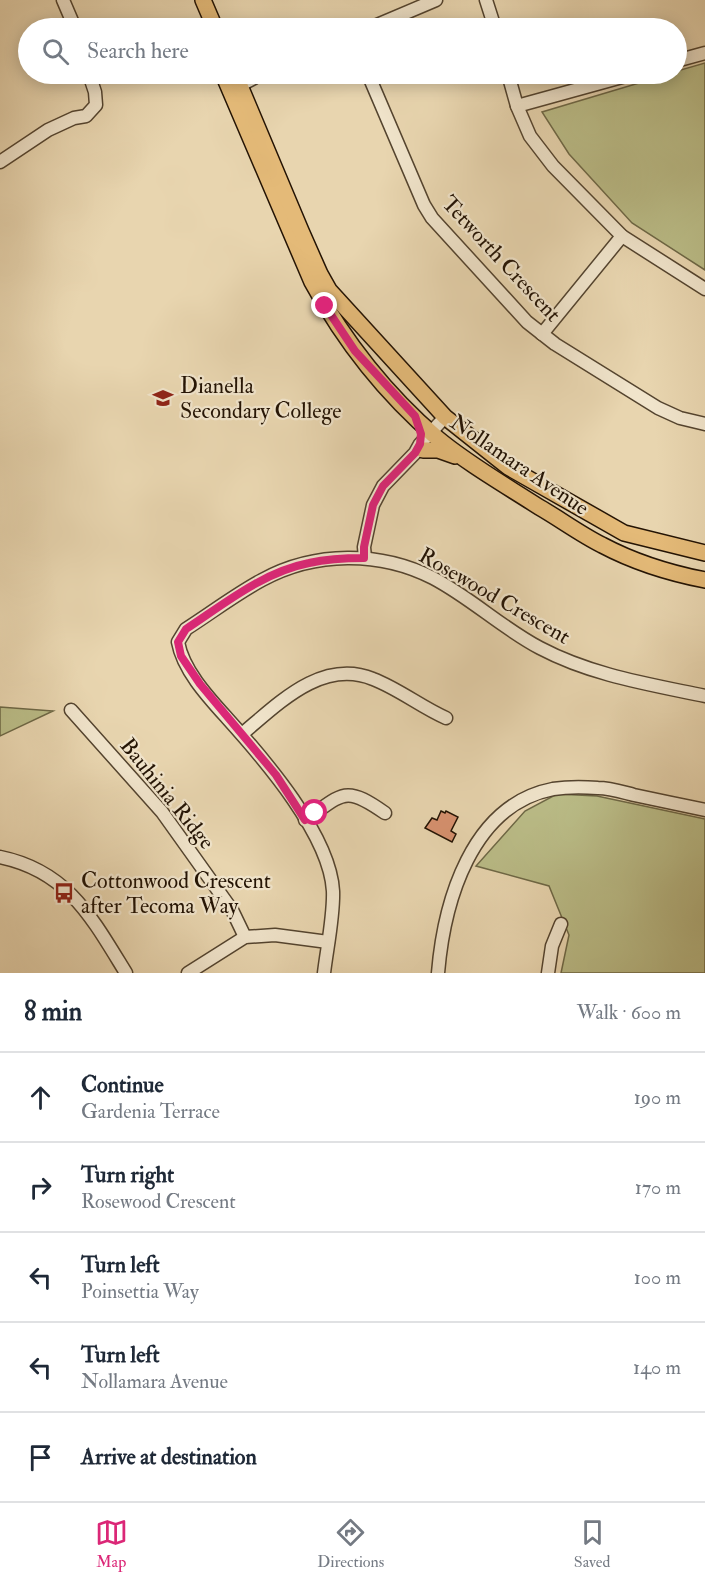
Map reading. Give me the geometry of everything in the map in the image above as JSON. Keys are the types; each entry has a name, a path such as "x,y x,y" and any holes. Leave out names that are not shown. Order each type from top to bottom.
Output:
{"main road":[{"path":"192,0 200,18"},
{"path":"203,0 211,18"},
{"name":"Nollamara Avenue","path":"235,84 320,274 330,290 448,420 508,467 624,533 705,553"},
{"name":"Nollamara Avenue","path":"235,84 302,262 325,306 361,358 415,416 435,435 498,481 601,544 629,558 705,580"},
{"path":"351,315 344,324 361,358"},
{"path":"415,416 421,434 420,449 438,450 470,461"}],"street":[{"path":"63,0 71,18"},
{"path":"394,18 436,0"},
{"path":"486,0 492,18"},
{"path":"687,58 705,53"},
{"path":"0,162 61,123 86,116 96,105 92,84"},
{"name":"Tetworth Crescent","path":"372,84 424,205 432,218 527,322 555,344 658,408 680,418 705,424"},
{"path":"511,84 517,106 537,147 622,236 705,289"},
{"path":"517,106 597,84"},
{"path":"542,334 622,236"},
{"path":"364,558 364,547 373,505 383,486 448,420"},
{"name":"Rosewood Crescent","path":"242,734 200,684 181,656 178,642 186,629 262,579 306,563 333,558 364,558 403,566 434,579 538,647 580,667 705,696"},
{"path":"324,973 333,893 331,873 323,848 276,775 242,734 276,705 310,683 326,675 341,672 358,674 376,680 446,718"},
{"name":"Bauhinia Ridge","path":"71,710 162,812 232,909 245,937"},
{"path":"438,973 444,924 469,855 489,826 514,806 553,789 600,788 705,810"},
{"path":"305,820 336,799 348,794 359,796 385,813"},
{"path":"0,857 14,860 48,874 73,895 95,923 126,973"},
{"path":"548,973 552,946 561,924"},
{"path":"188,973 245,937 274,935 328,942"}],"green space":[{"path":"705,63 705,270 632,223 569,154 542,112 636,84 687,84 687,68"},
{"path":"0,707 53,711 0,736"},
{"path":"557,794 597,796 705,819 705,973 561,973 569,935 549,886 476,866 525,811"}],"building":[{"path":"441,811 458,817 451,831 456,834 452,842 425,828 432,818 437,820"}],"place":[{"name":"Dianella Secondary College","path":"163,398"},
{"name":"Cottonwood Crescent after Tecoma Way","path":"64,893"}],"route":[{"path":"315,813 305,820 276,775 200,684 181,656 178,642 186,629 262,579 306,563 333,558 364,558 364,547 373,505 383,486 415,453 420,444 421,434 415,416 355,351 325,306"}]}
